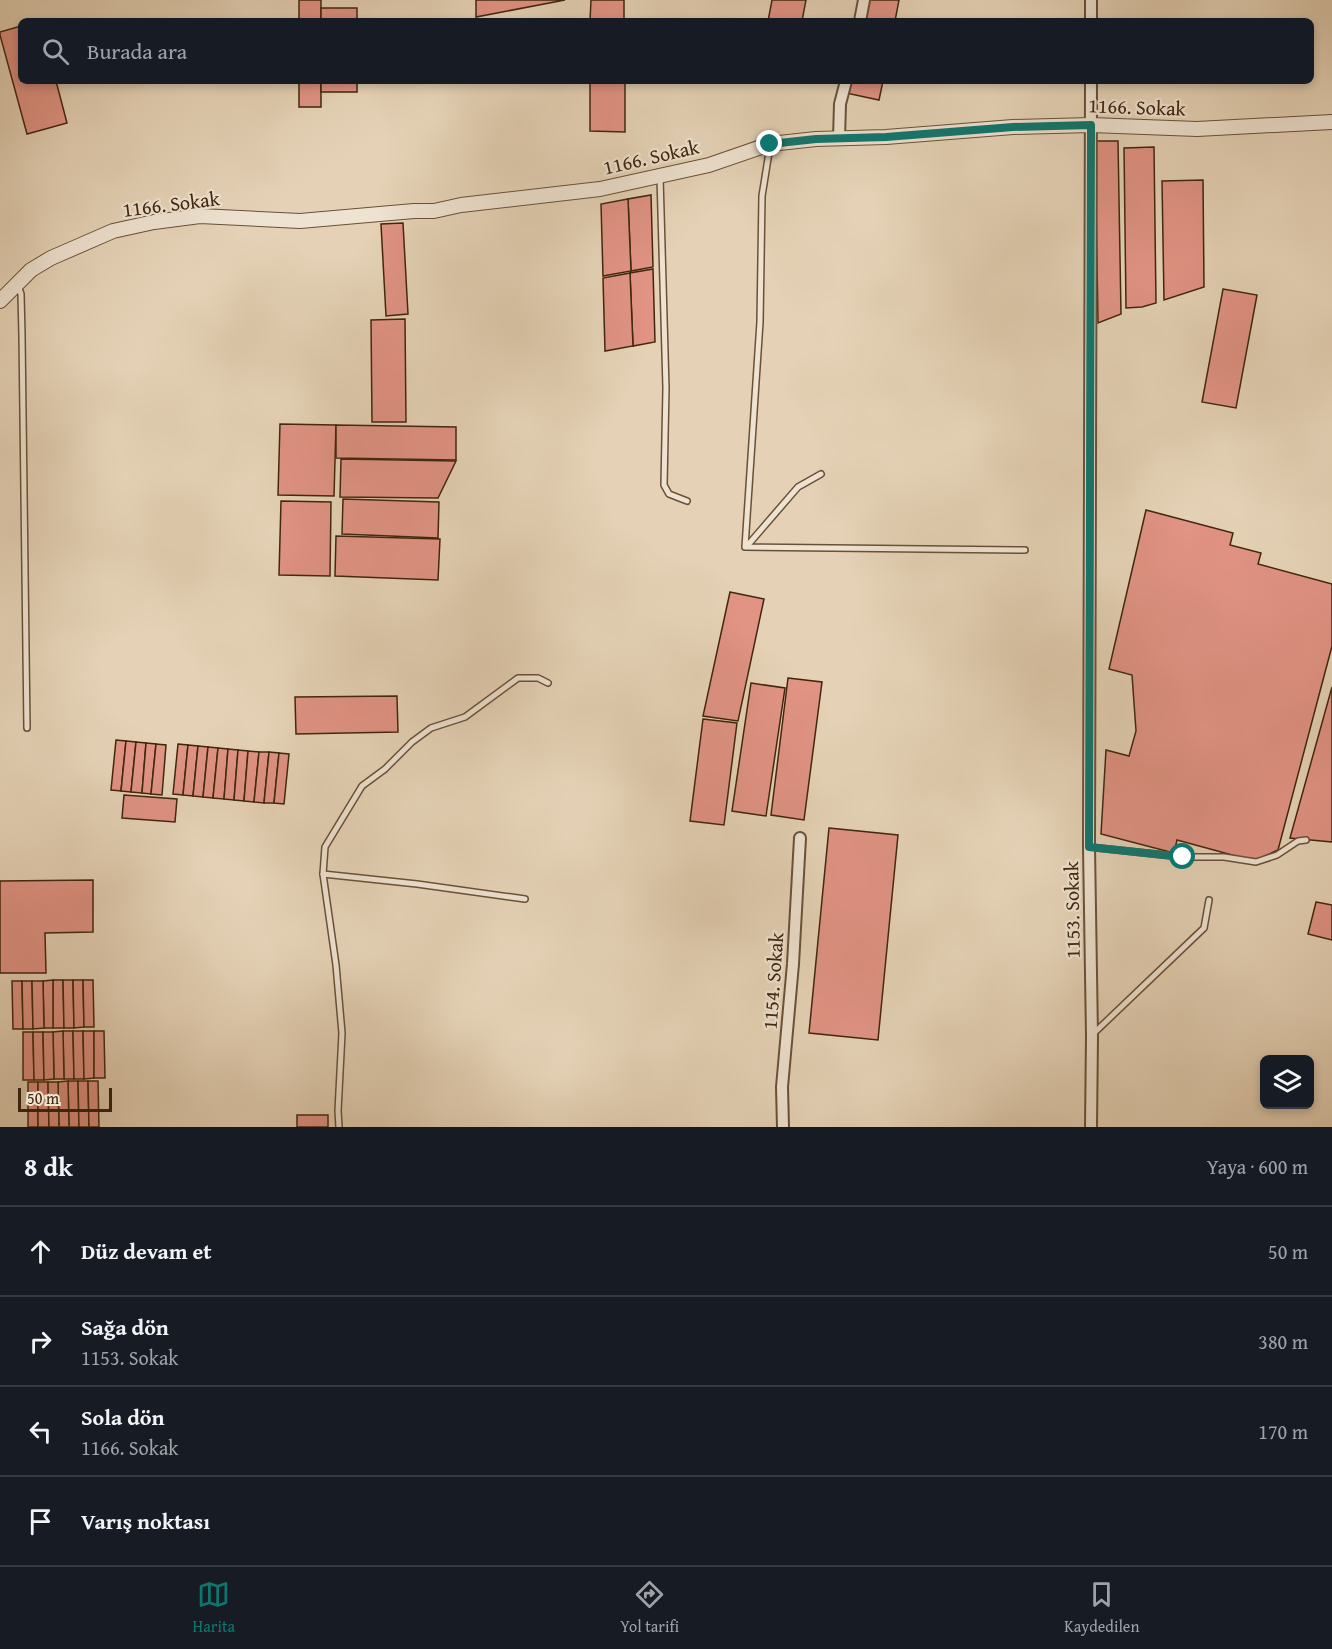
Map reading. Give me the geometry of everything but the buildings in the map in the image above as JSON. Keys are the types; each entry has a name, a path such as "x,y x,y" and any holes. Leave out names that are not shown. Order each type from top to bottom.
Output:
{"street":[{"path":"861,18 864,0"},
{"path":"1091,0 1091,18"},
{"path":"839,138 840,104 845,84"},
{"name":"1153. Sokak","path":"1091,84 1089,847 1091,1127"},
{"name":"1166. Sokak","path":"0,301 31,270 51,258 113,231 154,222 200,216 300,221 434,211 461,205 600,189 708,165 770,144 839,138 886,137 1013,127 1091,125 1197,129 1332,122"},
{"name":"1154. Sokak","path":"783,1127 782,1087 793,964 800,838"}],"lane":[{"path":"746,548 760,322 762,196 770,144"},
{"path":"660,176 666,388 664,485 669,494 687,501"},
{"path":"17,284 21,294 22,336 27,728"},
{"path":"746,548 798,487 821,474"},
{"path":"746,548 1025,550"},
{"path":"339,1127 342,1033 336,965 323,874 325,847 362,786 431,728 465,717 518,678 538,678 548,683"},
{"path":"1089,847 1183,857 1224,857 1256,862 1277,855 1298,841 1306,840"},
{"path":"323,874 525,899"},
{"path":"1092,1036 1204,928 1209,900"}],"route":[{"path":"770,144 1013,127 1091,125 1089,847 1183,857"}]}
